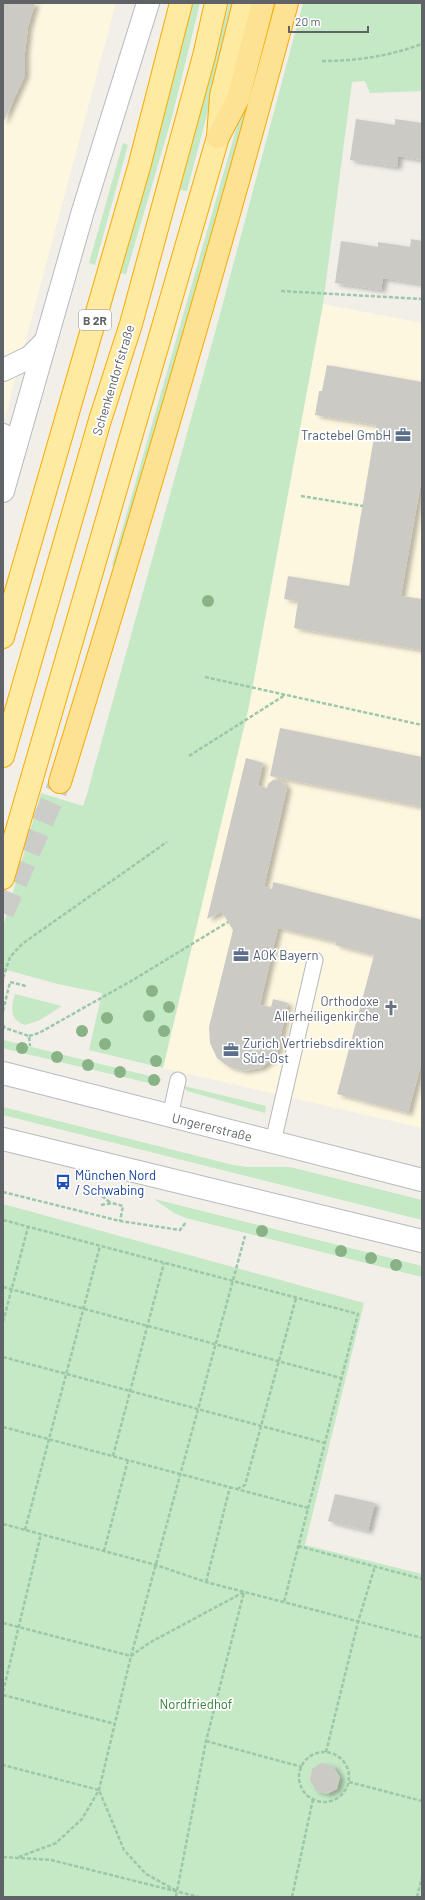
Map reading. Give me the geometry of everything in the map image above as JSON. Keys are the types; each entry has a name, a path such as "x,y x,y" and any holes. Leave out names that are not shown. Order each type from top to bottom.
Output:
{"highway":[{"name":"B 2R","path":"3,637 136,175 181,3"},
{"name":"Schenkendorfstraße","path":"3,756 100,420 131,324 204,56 216,3"},
{"path":"3,878 218,137 222,96 244,3"},
{"path":"218,137 238,98 263,3"},
{"path":"60,782 91,683 214,267 287,3"}],"main road":[{"path":"3,491 45,342 148,3"},
{"path":"3,370 30,357 45,342"},
{"path":"3,435 12,462"},
{"name":"Ungererstraße","path":"3,1074 422,1180"},
{"path":"3,1139 422,1241"}],"lane":[{"path":"273,1142 315,960"},
{"path":"170,1116 178,1080"}],"path":[{"path":"322,61 368,59 394,54 422,44"},
{"path":"281,292 422,299"},
{"path":"301,496 362,506"},
{"path":"205,677 422,725"},
{"path":"189,756 285,695"},
{"path":"3,978 10,957 22,944 166,842"},
{"path":"3,1025 5,1028 29,1036 39,1033 133,980 228,922"},
{"path":"3,1011 10,982 26,986"},
{"path":"29,1036 30,1046"},
{"path":"3,1192 120,1221 180,1230 186,1222"},
{"path":"102,1196 112,1203 123,1206 120,1221"},
{"path":"101,1205 112,1203"},
{"path":"3,1220 358,1314 284,1602"},
{"path":"3,1322 28,1227"},
{"path":"19,1856 56,1843 82,1819 99,1790 131,1656 245,1236"},
{"path":"25,1530 100,1246"},
{"path":"113,1456 164,1263"},
{"path":"3,1287 342,1378"},
{"path":"236,1489 246,1485 296,1298"},
{"path":"3,1357 325,1443"},
{"path":"3,1427 308,1508"},
{"path":"104,1551 128,1460"},
{"path":"206,1582 230,1487"},
{"path":"3,1524 104,1551 206,1582 422,1638"},
{"path":"3,1692 40,1534"},
{"path":"298,1546 422,1579"},
{"path":"326,1752 358,1622 375,1566"},
{"path":"131,1656 149,1643 244,1592"},
{"path":"176,1897 206,1741 244,1592"},
{"path":"3,1623 131,1656"},
{"path":"3,1695 115,1724"},
{"path":"206,1741 302,1767"},
{"path":"326,1752 334,1754 344,1762 349,1774 348,1782 341,1795 335,1799 320,1802 313,1799 302,1789 300,1774 302,1767 311,1756 326,1752"},
{"path":"3,1765 99,1790"},
{"path":"348,1782 422,1801"},
{"path":"99,1790 124,1850 146,1874 177,1891"},
{"path":"292,1897 313,1799"},
{"path":"3,1857 19,1856 51,1860 199,1897"},
{"path":"417,1897 422,1877"}],"shaded area":[{"path":"3,3 116,3 3,425"},
{"path":"323,304 422,323 422,1128 163,1068 249,706"}],"green space":[{"path":"192,3 200,3 172,117 126,274 121,273 176,71"},
{"path":"229,3 236,3 187,191 180,190"},
{"path":"272,3 278,3 118,567 112,565"},
{"path":"303,3 422,3 422,91 370,93 365,81 352,82 323,304 249,706 163,1068 89,1050 102,993 58,984 3,969 3,927 41,793 83,806 87,794 219,318"},
{"path":"123,143 128,145 95,265 89,263"},
{"path":"15,994 62,1006 40,1020 25,1025 16,1020 12,1012"},
{"path":"3,1040 162,1079 157,1085 10,1050 3,1048"},
{"path":"184,1086 266,1106 265,1113 187,1091"},
{"path":"3,1107 233,1165 248,1167 290,1167 422,1200 422,1220 3,1115"},
{"path":"154,1199 422,1266 422,1277 186,1218 174,1213"},
{"name":"Nordfriedhof","path":"3,1204 364,1303 305,1545 422,1574 422,1897 3,1897"}],"building":[{"path":"3,3 35,3 28,27 25,52 25,75 3,123"},
{"path":"356,119 395,125 395,119 422,123 422,160 398,156 397,167 350,160"},
{"path":"411,239 422,241 422,284 383,278 381,290 335,283 341,241 378,247 378,242 410,247"},
{"path":"327,365 422,382 422,476 401,596 422,599 422,650 294,628 298,601 284,599 288,576 349,586 376,425 315,415 319,391 322,391"},
{"path":"280,728 422,757 422,807 270,776"},
{"path":"246,758 263,763 258,786 267,788 268,784 273,780 279,779 287,788 264,887 272,889 273,882 422,920 422,1061 408,1113 337,1094 374,955 335,945 336,942 278,928 260,1005 271,1007 273,999 288,1003 277,1053 261,1068 244,1071 229,1067 217,1058 210,1043 209,1027 233,930 222,912 207,919"},
{"path":"335,1494 375,1503 368,1531 328,1521"},
{"path":"321,1763 333,1766 340,1777 337,1789 327,1794 316,1791 310,1780 312,1769"}],"tunnel":[{"path":"3,913 60,782"}],"place":[{"name":"Tractebel GmbH","path":"403,435"},
{"name":"AOK Bayern","path":"241,955"},
{"name":"Orthodoxe Allerheiligenkirche","path":"391,1008"},
{"name":"Zurich Vertriebsdirektion Süd-Ost","path":"231,1050"},
{"name":"München Nord / Schwabing","path":"63,1182"}]}
